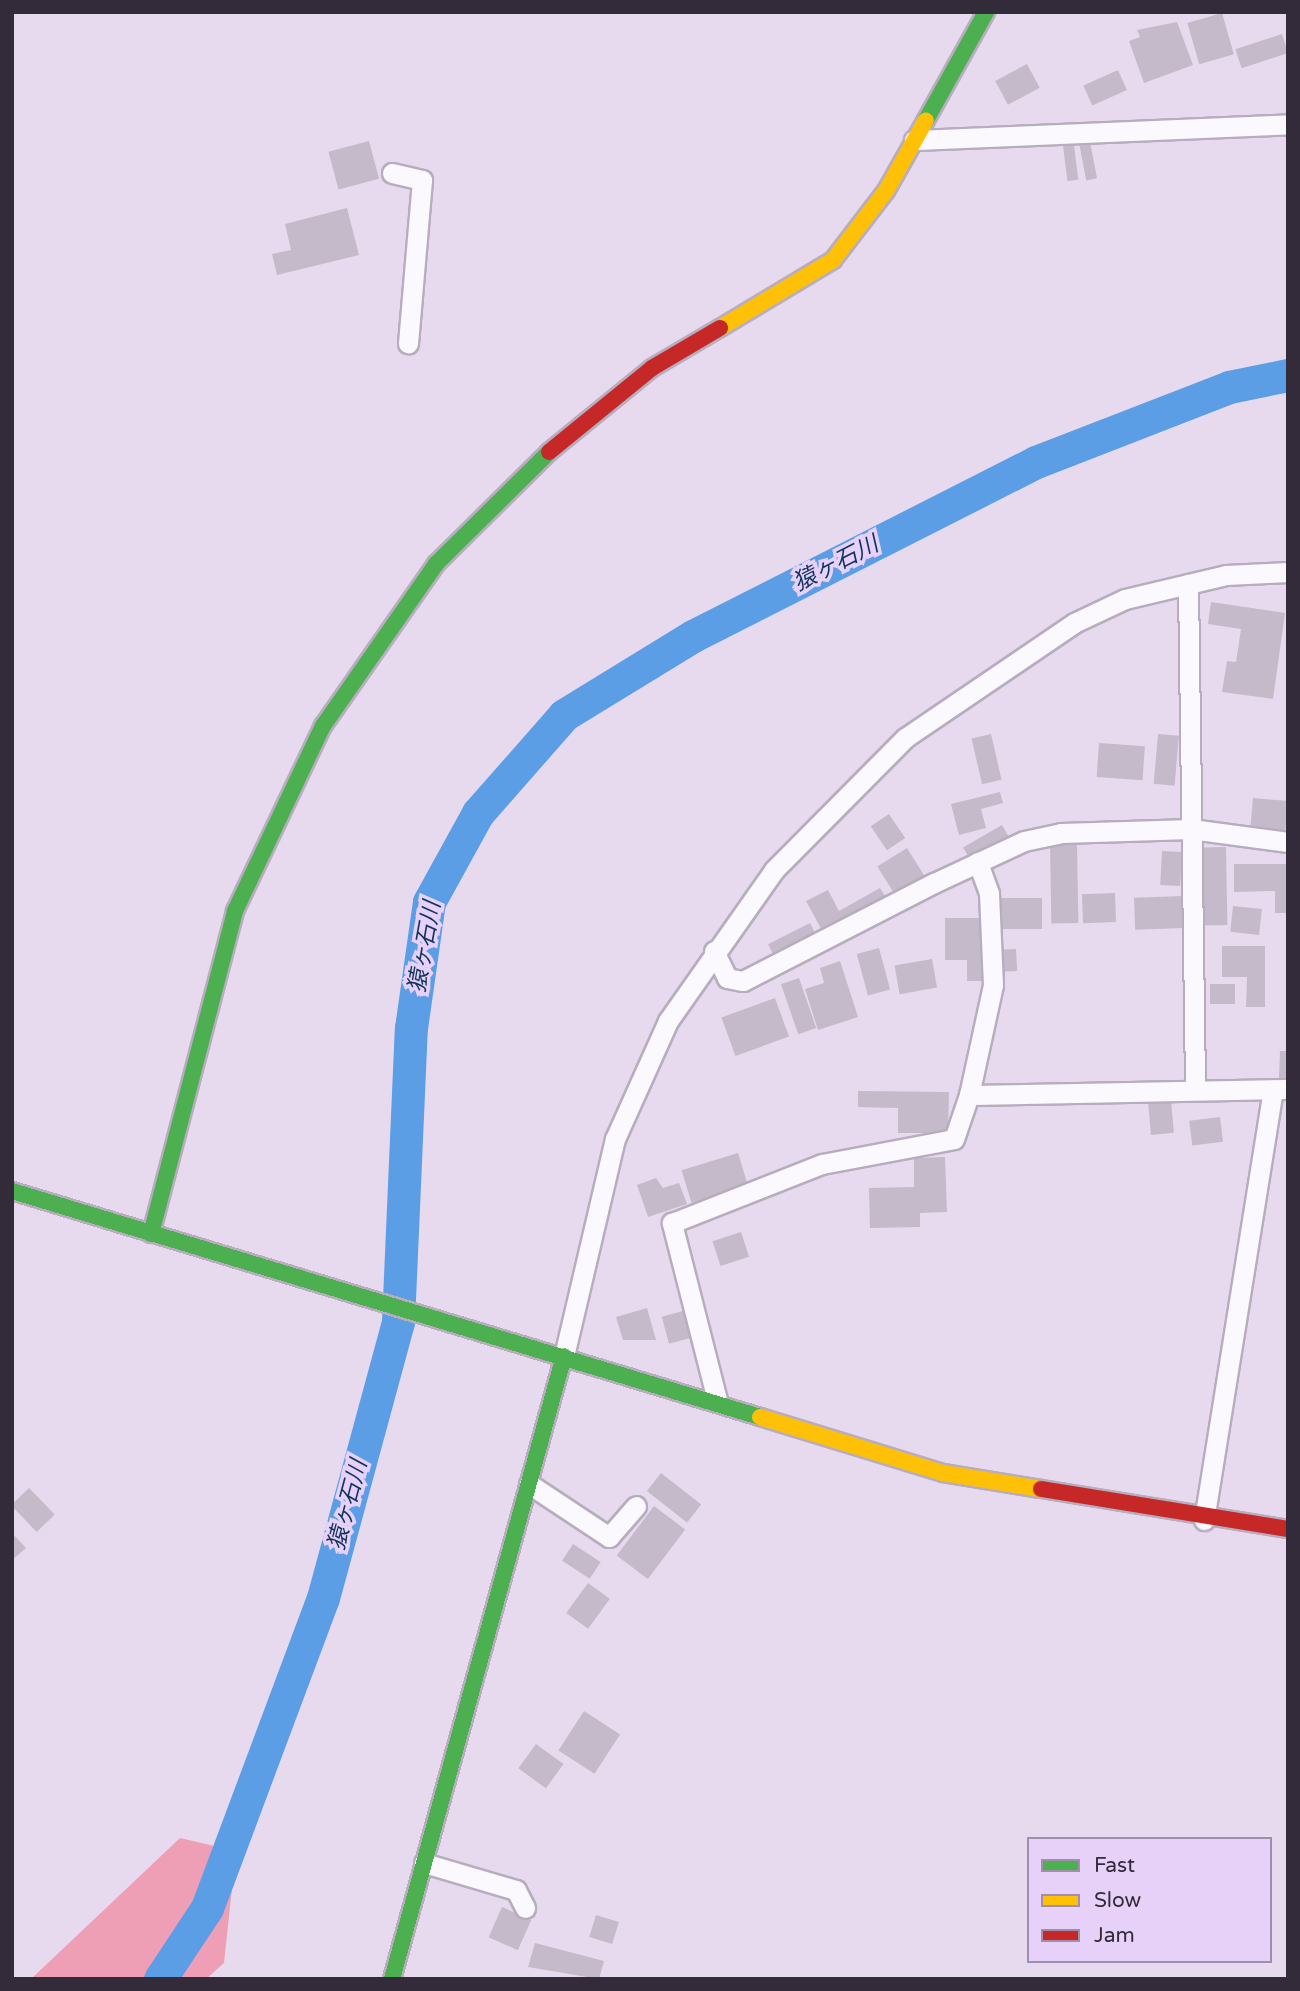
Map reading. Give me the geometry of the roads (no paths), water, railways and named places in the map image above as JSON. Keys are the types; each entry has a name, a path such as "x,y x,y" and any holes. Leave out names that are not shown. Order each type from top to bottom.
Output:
{"street":[{"path":"151,1234 234,911 323,726 436,564 544,456 652,368 833,260 886,191 986,12"},
{"path":"915,140 1288,124"},
{"path":"391,173 422,180 408,343"},
{"path":"392,1979 564,1356 615,1139 667,1021 714,951 774,870 905,738 1074,623 1125,599 1188,584 1288,572"},
{"path":"1188,584 1195,1087"},
{"path":"714,951 727,978 743,981 978,862 1024,841 1061,833 1191,828 1288,842"},
{"path":"717,1400 671,1223 822,1164 954,1139 969,1095 993,985 989,893 978,862"},
{"path":"969,1095 1195,1087 1280,1089 1204,1520"},
{"path":"12,1191 544,1353 564,1356 717,1400 943,1473 1204,1520 1288,1530"},
{"path":"529,1484 609,1537 636,1506"},
{"path":"424,1863 516,1890 525,1908"}],"waterway":[{"name":"猿ヶ石川","path":"160,1979 207,1908 323,1598 398,1322 411,1028 429,902 478,813 564,715 693,636 1036,462 1229,387 1288,375"}]}
